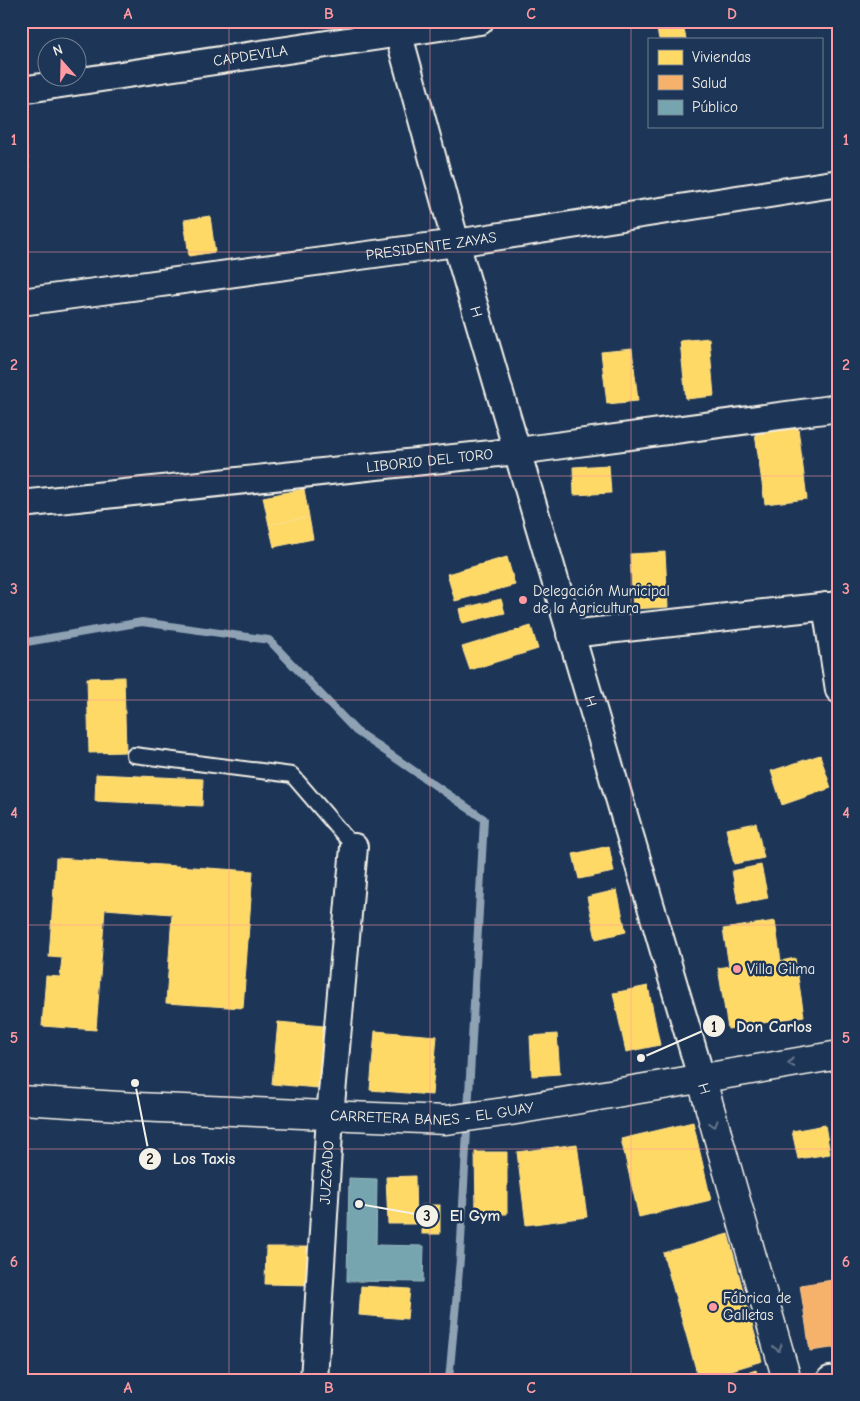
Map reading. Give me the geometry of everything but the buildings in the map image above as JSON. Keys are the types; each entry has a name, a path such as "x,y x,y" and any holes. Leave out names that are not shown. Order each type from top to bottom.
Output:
{"main road":[{"name":"CARRETERA BANES - EL GUAY","path":"21,1100 446,1120 504,1112 839,1055"},
{"name":"H","path":"701,1077 787,1380"}],"street":[{"name":"CAPDEVILA","path":"21,90 397,28 480,21"},
{"name":"H","path":"397,28 456,243 701,1077"},
{"name":"PRESIDENTE ZAYAS","path":"21,302 456,243 839,183"},
{"name":"LIBORIO DEL TORO","path":"21,504 518,451 839,408"},
{"path":"570,634 832,605 839,690"},
{"name":"JUZGADO","path":"314,1380 330,1116 354,847"},
{"path":"830,1380 839,1379"}],"lane":[{"path":"134,755 292,775 354,847"}],"waterway":[{"path":"21,643 142,622 269,640 356,731 484,819 460,1259 449,1380"}],"place":[{"name":"Delegación Municipal de la Agricultura","path":"523,600"},
{"name":"Villa Gilma","path":"737,969"},
{"name":"Don Carlos","path":"641,1058"},
{"name":"Los Taxis","path":"135,1083"},
{"name":"El Gym","path":"359,1204"},
{"name":"Fábrica de Galletas","path":"713,1307"}]}
